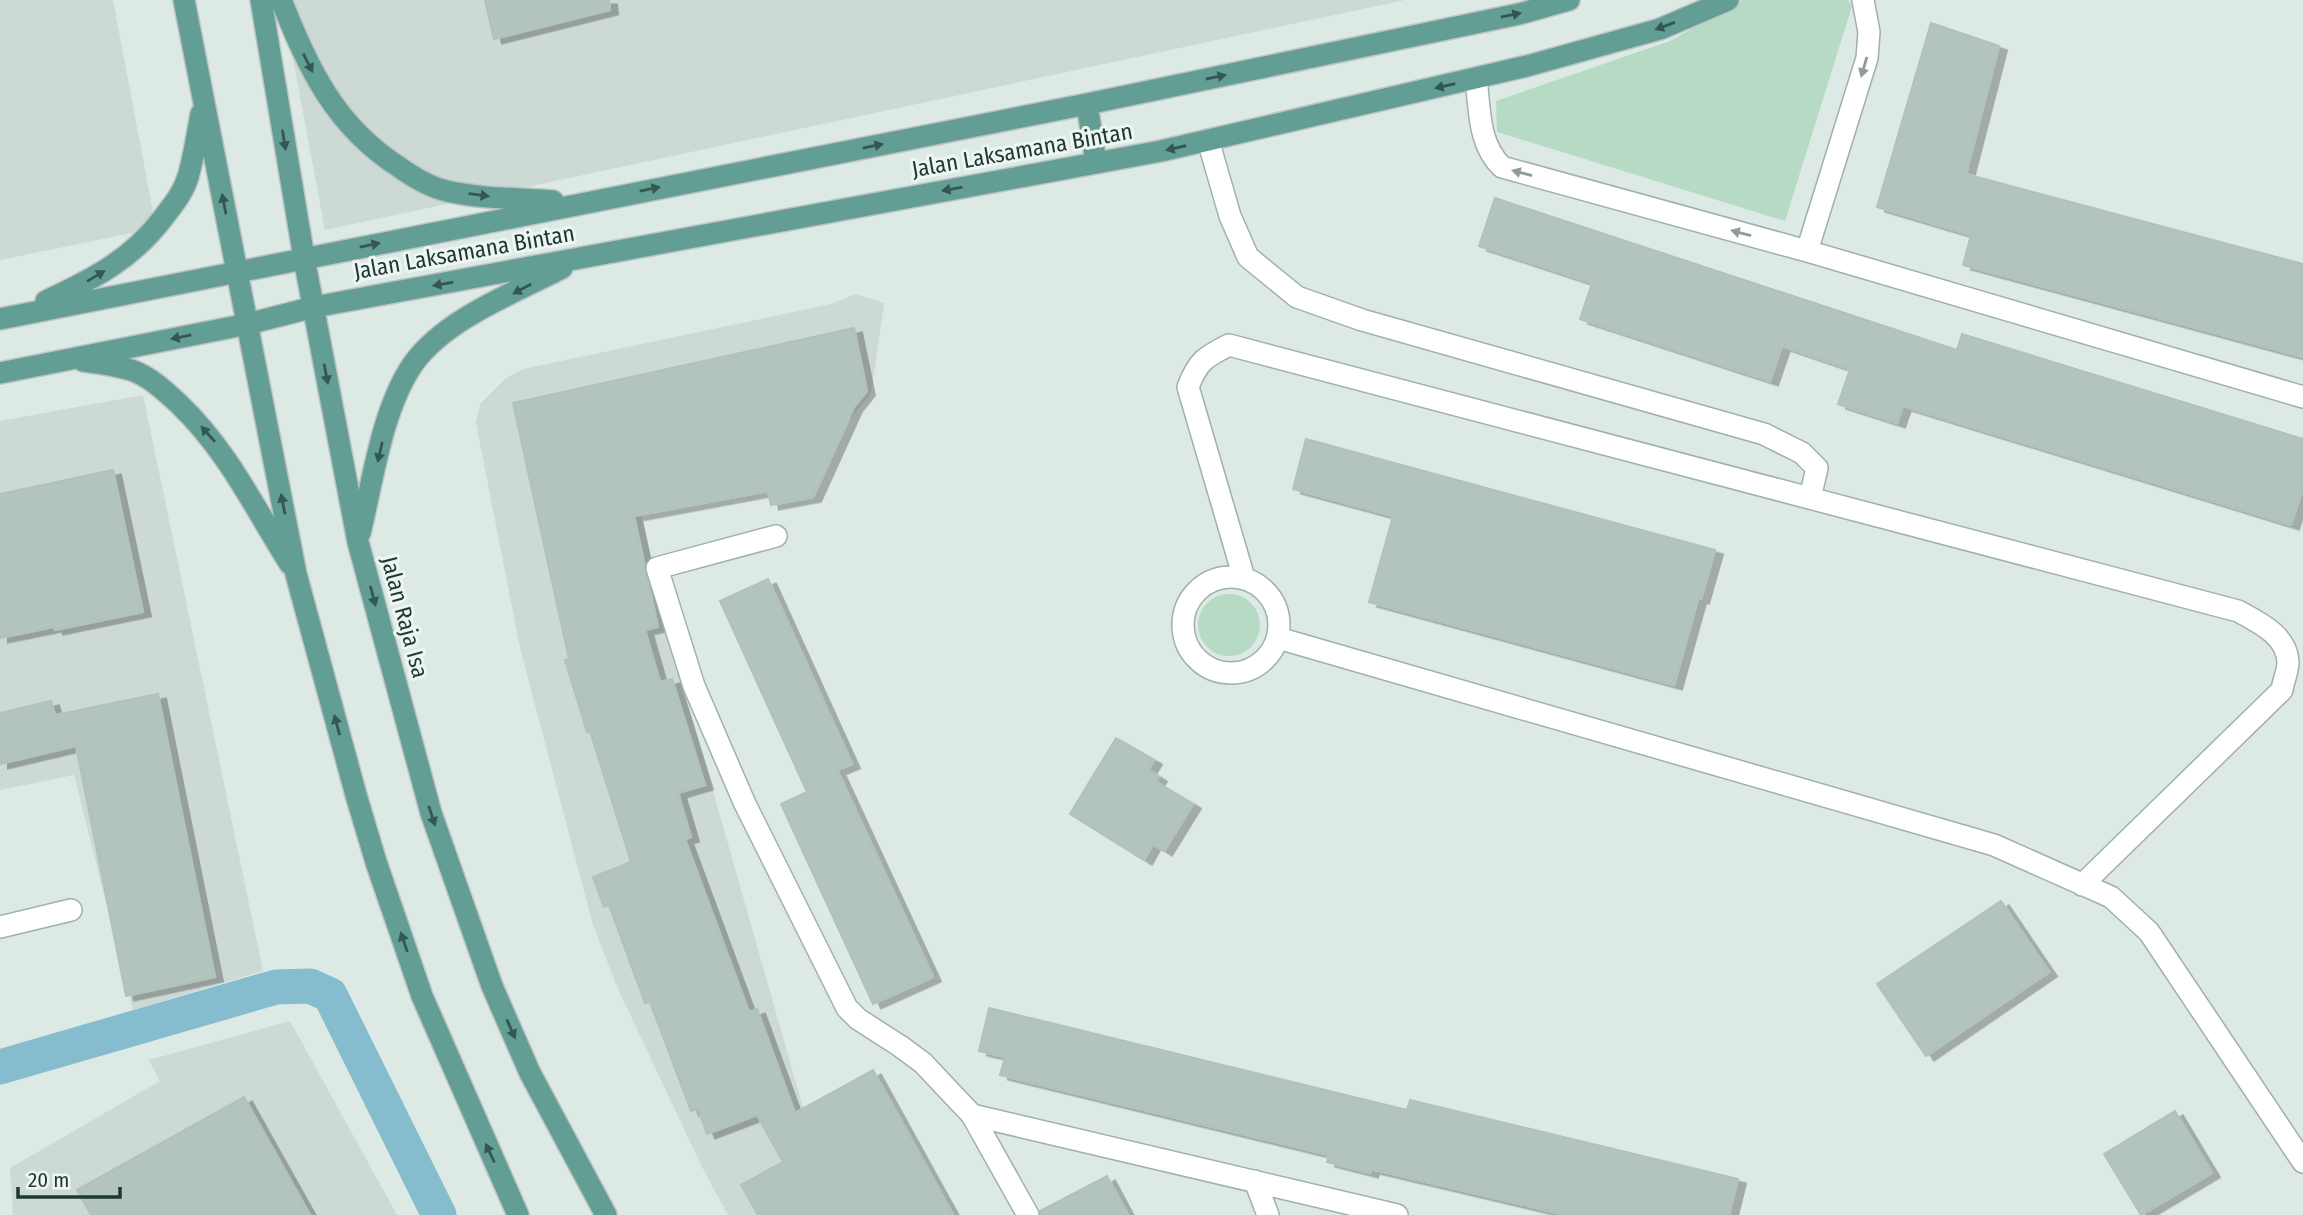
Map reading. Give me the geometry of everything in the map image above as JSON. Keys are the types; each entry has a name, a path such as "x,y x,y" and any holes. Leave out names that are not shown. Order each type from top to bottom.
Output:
{"main road":[{"path":"184,0 296,574 376,862 422,996 518,1215"},
{"name":"Jalan Raja Isa","path":"261,0 303,258 358,542 430,813 492,986 530,1073 606,1215"},
{"path":"281,0 303,55 322,90 347,125 387,159 416,179 444,190 482,196 583,202"},
{"name":"Jalan Laksamana Bintan","path":"6,318 1087,104 1519,14 1569,0"},
{"name":"Jalan Laksamana Bintan","path":"0,373 248,324 314,307 1208,140 1476,79 1660,29 1728,0"},
{"path":"6,318 100,275 128,256 159,224 178,199 188,178 204,100"},
{"path":"1087,104 1096,163"},
{"path":"358,542 385,428 399,390 414,363 461,321 582,257"},
{"path":"64,359 133,370 162,388 215,442 296,574"}],"street":[{"path":"1807,251 1867,58 1869,32 1863,0"},
{"path":"1476,79 1483,138 1489,151 1502,167 1807,251 2303,397"},
{"path":"1208,140 1230,216 1248,257 1297,297 1362,320 1764,434 1802,453 1816,468 1810,498"},
{"path":"1244,578 1188,387 1194,370 1204,357 1229,345 2238,611 2267,626 2279,640 2288,661 2282,691 2082,885"},
{"path":"776,536 657,568 694,686 745,803 847,1008 865,1024 923,1063 972,1115 1028,1215"},
{"path":"1229,576 1244,578 1264,590 1277,608 1280,623 1278,638 1271,653 1259,664 1244,671 1228,673 1211,670 1197,660 1187,647 1182,631 1183,614 1190,598 1200,587 1214,579 1229,576"},
{"path":"1278,638 1994,845 2111,897 2149,932 2303,1162"},
{"path":"0,927 71,910"},
{"path":"972,1115 1397,1215"},
{"path":"1255,1181 1268,1215"}],"shaded area":[{"path":"0,0 113,0 156,228 0,260"},
{"path":"282,0 1405,0 325,230"},
{"path":"856,294 884,303 871,394 847,422 630,465 670,640 802,1104 865,1215 728,1215 702,1167 618,989 593,925 520,648 476,423 480,404 506,378 523,369 831,304"},
{"path":"143,395 263,971 133,1010 74,775 0,790 0,421"},
{"path":"290,1021 397,1215 13,1215 10,1168 160,1081 149,1060"}],"green space":[{"path":"1742,0 1848,0 1852,6 1785,221 1497,132 1496,101 1670,41"},
{"path":"1223,594 1235,594 1251,603 1258,613 1258,637 1251,647 1235,656 1223,656 1212,651 1203,642 1198,631 1198,619 1203,608 1212,599"}],"building":[{"path":"485,0 609,0 610,10 494,39"},
{"path":"1931,23 1999,46 1966,174 2303,264 2303,357 1963,265 1971,235 1877,207"},
{"path":"1495,198 1957,350 1962,334 2303,439 2303,488 2291,525 1903,406 1897,423 1838,404 1850,369 1782,346 1770,381 1580,319 1592,283 1479,246"},
{"path":"854,328 867,391 854,407 813,497 771,505 768,491 634,516 658,627 645,630 660,682 672,679 705,785 678,793 691,837 685,839 749,1012 757,1009 795,1113 873,1070 953,1215 758,1215 741,1185 783,1162 757,1115 707,1134 698,1109 691,1111 650,1002 645,1003 609,905 604,907 593,877 631,862 565,660 569,659 513,403"},
{"path":"1306,439 1715,550 1674,685 1369,602 1393,516 1293,489"},
{"path":"113,470 143,612 0,638 0,494"},
{"path":"768,579 852,764 837,770 933,977 873,1004 781,804 807,792 720,601"},
{"path":"158,694 215,977 126,996 76,746 0,764 0,713 51,701 55,715"},
{"path":"1116,738 1154,760 1148,770 1159,777 1156,782 1193,804 1164,851 1153,844 1144,860 1070,814"},
{"path":"2001,901 2049,972 1926,1056 1877,984"},
{"path":"989,1008 1407,1110 1410,1100 1738,1179 1729,1215 1566,1215 1371,1169 1370,1173 1327,1162 1329,1155 1000,1075 1005,1057 979,1051"},
{"path":"244,1097 310,1215 91,1215 77,1190"},
{"path":"2175,1111 2212,1173 2141,1215 2104,1154"},
{"path":"1107,1176 1128,1215 1041,1215 1040,1211"}],"waterway":[{"path":"0,1067 276,987 310,986 330,995 439,1215"}]}
